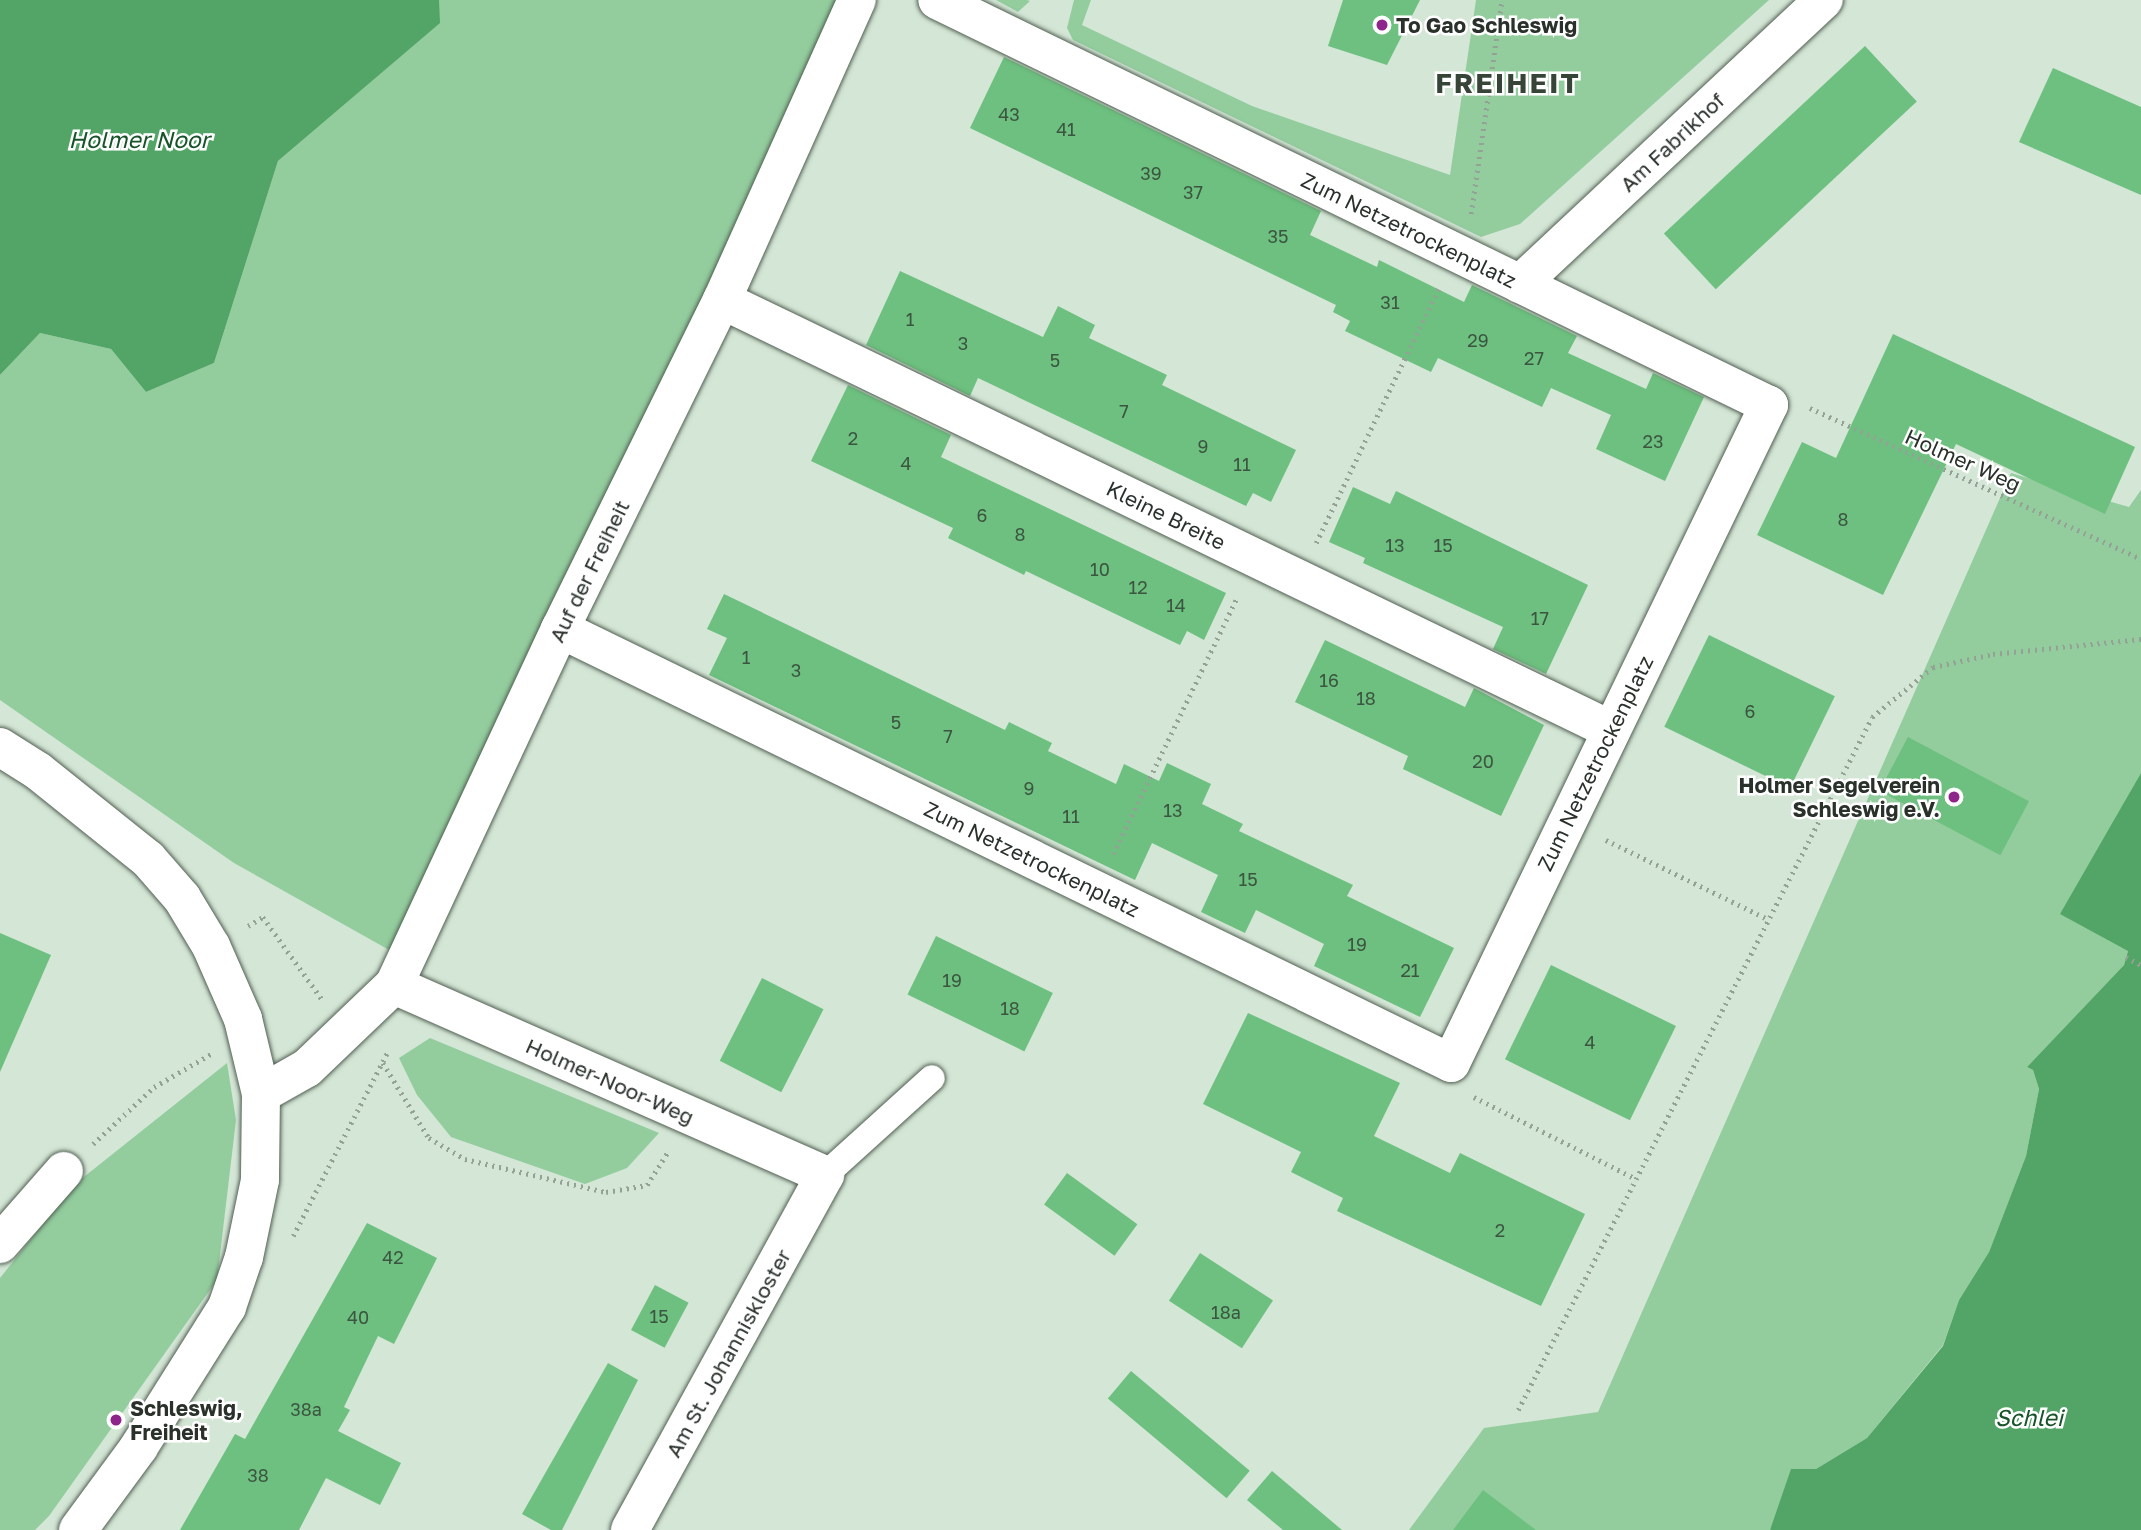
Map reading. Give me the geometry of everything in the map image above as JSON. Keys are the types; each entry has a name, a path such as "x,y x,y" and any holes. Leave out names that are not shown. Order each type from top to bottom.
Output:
{"street":[{"name":"Auf der Freiheit","path":"261,1094 307,1068 394,985 560,629 722,300 857,0"},
{"name":"Zum Netzetrockenplatz","path":"560,629 1451,1062 1769,405 937,0"},
{"name":"Am Fabrikhof","path":"1520,284 1824,0"},
{"name":"Kleine Breite","path":"722,300 1611,730"},
{"path":"0,747 38,771 148,859 182,898 211,946 243,1019 261,1094 260,1180 244,1257 227,1307 139,1447 78,1530"},
{"name":"Holmer-Noor-Weg","path":"394,985 825,1175"},
{"path":"0,1244 64,1171"},
{"name":"Am St. Johanniskloster","path":"630,1530 825,1175"}],"lane":[{"path":"825,1175 932,1077"}],"path":[{"path":"1298,579 1470,222 1502,0"},
{"name":"Holmer Weg","path":"1769,405 1811,408 2141,559"},
{"path":"1096,890 1256,558"},
{"path":"1518,1410 1871,717 1933,667 1993,654 2141,639"},
{"path":"1567,821 1768,919"},
{"path":"211,946 263,917 346,1033 390,1069 429,1138 465,1159 606,1192 647,1185 689,1116"},
{"path":"2126,957 2141,965"},
{"path":"64,1171 154,1087 217,1051"},
{"path":"1451,1062 1442,1081 1636,1179"}],"shaded area":[{"path":"439,0 845,0 391,951 234,863 0,700 0,375 40,333 111,349 146,392 214,363 278,161 439,23"},
{"path":"996,0 1027,0 1030,1 1018,12"},
{"path":"1074,0 1091,0 1082,25 1252,106 1450,175 1476,0 1769,0 1520,224 1481,237 1073,40 1067,28"},
{"path":"2011,473 2129,507 2141,490 2141,773 2083,877 2128,951 2124,965 2027,1067 2033,1070 2039,1089 2026,1156 1989,1252 1959,1300 1943,1345 1867,1438 1816,1469 1776,1516 1770,1530 1409,1530 1484,1428 1598,1412"},
{"path":"430,1038 659,1133 627,1168 585,1184 451,1137 417,1095 399,1058"},
{"path":"227,1063 236,1120 217,1280 49,1516 35,1530 0,1530 0,1278 75,1184"}],"water":[{"name":"Holmer Noor","path":"0,0 439,0 440,23 278,161 214,363 146,392 111,349 40,333 0,375"},
{"name":"Schlei","path":"2141,773 2141,1530 1770,1530 1791,1469 1816,1469 1867,1438 1943,1346 1959,1300 1989,1252 2026,1156 2039,1089 2033,1070 2027,1067 2124,965 2128,951 2060,914"}],"building":[{"path":"1343,0 1420,0 1387,65 1328,46"},
{"path":"1865,46 1917,102 1716,289 1664,234"},
{"path":"1004,57 1321,211 1310,235 1377,267 1379,260 1464,302 1472,285 1577,336 1568,353 1646,389 1653,373 1704,397 1665,481 1596,449 1611,415 1551,388 1542,407 1438,358 1431,372 1345,331 1350,321 1333,312 1336,305 970,128"},
{"path":"2053,68 2141,107 2141,195 2019,142"},
{"path":"900,271 1043,337 1058,306 1095,325 1089,338 1167,375 1162,385 1296,450 1271,502 1253,493 1246,506 978,378 970,396 866,345"},
{"path":"1893,334 2135,447 2105,514 1956,444 1883,595 1757,535 1802,442 1836,458"},
{"path":"848,385 951,435 941,457 1226,593 1204,640 1187,631 1180,645 1026,571 1024,575 948,538 953,528 811,461"},
{"path":"1353,487 1390,504 1396,491 1588,585 1546,674 1493,649 1503,627 1363,563 1365,558 1329,542"},
{"path":"724,594 1005,730 1009,722 1052,743 1048,751 1116,784 1124,764 1159,781 1167,763 1211,784 1202,804 1243,824 1239,831 1353,885 1347,896 1454,948 1420,1017 1314,966 1324,944 1256,910 1245,933 1201,912 1218,875 1152,843 1135,880 709,675 727,638 707,629"},
{"path":"1709,635 1835,696 1790,788 1664,727"},
{"path":"1325,640 1465,707 1474,688 1544,725 1501,816 1403,769 1408,756 1295,702"},
{"name":"Holmer Segelverein Schleswig e.V.","path":"1908,737 2029,801 2000,855 1879,791"},
{"path":"0,933 51,955 0,1072"},
{"path":"936,936 1053,993 1024,1051 908,994"},
{"path":"1551,965 1676,1026 1630,1120 1505,1059"},
{"path":"762,978 823,1009 781,1092 720,1061"},
{"path":"1248,1013 1400,1083 1374,1136 1450,1173 1460,1153 1585,1214 1541,1306 1337,1211 1343,1198 1291,1172 1301,1152 1203,1104"},
{"path":"1067,1173 1137,1224 1114,1256 1044,1205"},
{"path":"367,1223 437,1258 394,1344 378,1336 344,1407 350,1410 338,1431 401,1463 380,1505 326,1478 299,1530 180,1530 235,1434 245,1439"},
{"path":"1200,1253 1273,1300 1242,1348 1169,1301"},
{"path":"655,1285 689,1303 665,1348 631,1330"},
{"path":"608,1363 638,1380 562,1530 551,1530 522,1514"},
{"path":"1131,1371 1250,1471 1227,1498 1108,1399"},
{"path":"1272,1471 1342,1530 1283,1530 1247,1500"},
{"path":"1483,1490 1536,1530 1453,1530"}],"place":[{"name":"To Gao Schleswig","path":"1382,25"},
{"name":"Holmer Segelverein Schleswig e.V.","path":"1954,797"},
{"name":"Schleswig, Freiheit","path":"116,1420"}],"district":[{"name":"FREIHEIT","path":"1508,83"}]}
